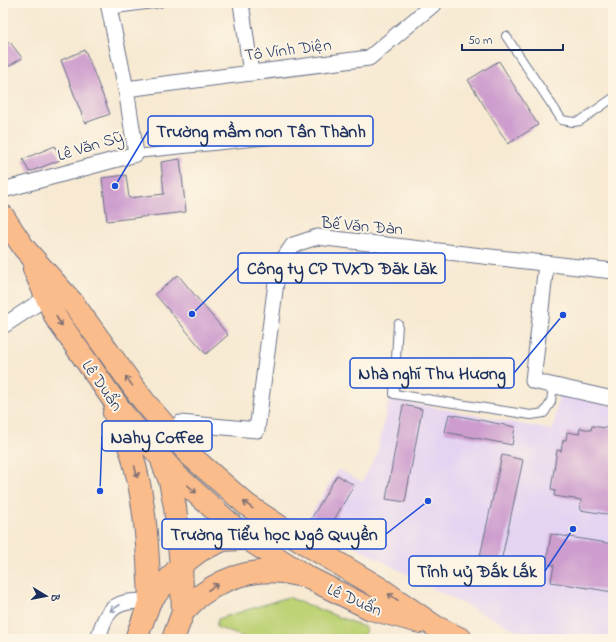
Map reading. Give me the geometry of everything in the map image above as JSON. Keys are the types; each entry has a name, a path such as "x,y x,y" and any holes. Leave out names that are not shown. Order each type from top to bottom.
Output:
{"main road":[{"name":"Lê Duẩn","path":"3,216 24,248 56,318 124,415 177,476 246,538 307,577 371,609 436,627"},
{"name":"Lê Duẩn","path":"24,248 73,303 143,400 191,456 248,505 311,547 381,589 436,627 461,639"},
{"path":"102,384 133,457 143,503 148,549 150,601"},
{"path":"143,400 160,456 170,481 175,506 181,565 183,612 173,639"},
{"path":"136,639 150,601 181,565 201,550 223,540 246,538 281,540 311,547"},
{"path":"183,612 200,595 219,583 244,574 265,571 284,572 307,577"},
{"path":"150,601 183,612"}],"street":[{"path":"241,3 251,72"},
{"name":"Tô Vĩnh Diện","path":"126,90 251,72 369,58 435,3"},
{"name":"Lê Văn Sỹ","path":"3,190 136,154 126,90 109,6"},
{"name":"Bế Văn Đàn","path":"170,432 180,423 257,430 278,266 293,245 317,237 613,271"},
{"path":"546,264 533,381 613,399"},
{"path":"3,326 47,297"},
{"path":"98,639 108,613 118,605 133,601 150,601"}],"lane":[{"path":"109,6 160,3"},
{"path":"506,36 562,120 574,122 580,120 613,98"},
{"path":"136,154 280,139"},
{"path":"398,324 394,394 531,415 544,413 551,402 553,385"}],"shaded area":[{"path":"559,394 613,406 613,639 534,639 453,599 307,521 338,469 362,482 377,454 389,399 553,430"}],"green space":[{"path":"288,597 367,628 362,639 249,639 216,627 218,619"}],"building":[{"path":"10,42 22,58 3,70 3,46"},
{"path":"85,50 110,114 85,123 61,60"},
{"path":"499,61 538,125 508,144 468,80"},
{"path":"55,146 60,160 29,172 23,159"},
{"path":"180,159 186,212 107,221 102,178 126,175 129,198 164,194 161,162"},
{"path":"178,275 228,335 206,354 155,294"},
{"path":"403,405 422,409 405,502 386,499"},
{"path":"449,414 515,427 512,445 445,432"},
{"path":"592,426 613,429 613,515 580,510 581,500 554,496 555,490 551,489 557,450 561,451 563,440 566,440 567,432 579,434 580,428 591,430"},
{"path":"502,455 523,460 497,580 476,575"},
{"path":"337,475 354,485 329,529 311,519"},
{"path":"551,534 613,544 613,592 551,582 554,565 546,564"}],"place":[{"name":"Trường mầm non Tân Thành","path":"115,186"},
{"name":"Công ty CP TVXD Đăk Lăk","path":"192,314"},
{"name":"Nhà nghĩ Thu Hương","path":"563,315"},
{"name":"Nahy Coffee","path":"100,491"},
{"name":"Trường Tiểu học Ngô Quyền","path":"428,501"},
{"name":"Tỉnh uỷ Đắk Lắk","path":"573,529"}]}
